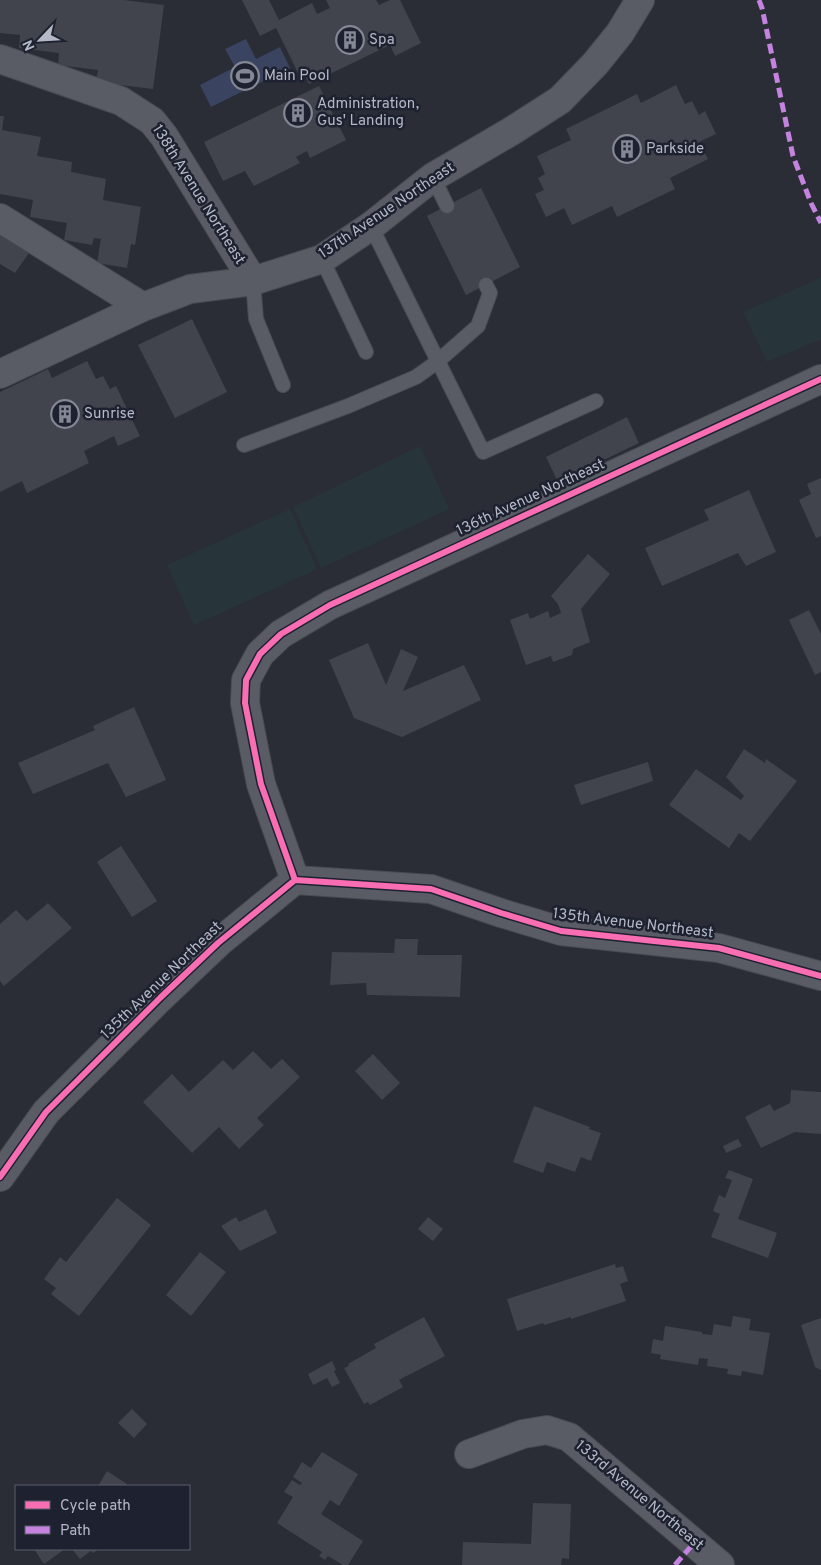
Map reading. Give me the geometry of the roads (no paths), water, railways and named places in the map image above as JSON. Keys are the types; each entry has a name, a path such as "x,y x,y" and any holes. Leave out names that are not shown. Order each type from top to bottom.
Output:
{"street":[{"name":"137th Avenue Northeast","path":"0,374 190,289 252,281 322,259 371,226 433,178 560,100 595,64 620,33 640,0"},
{"name":"138th Avenue Northeast","path":"0,59 120,101 152,121 164,136 252,281"},
{"path":"0,218 144,308"},
{"name":"136th Avenue Northeast","path":"295,880 261,784 245,703 246,680 260,654 281,634 330,604 821,379"},
{"name":"135th Avenue Northeast","path":"0,1177 46,1112 211,949 295,880 431,889 561,931 719,948 821,976"},
{"name":"133rd Avenue Northeast","path":"469,1454 523,1434 547,1430 569,1437 720,1565"}],"lane":[{"path":"433,178 447,206"},
{"path":"371,226 483,452 596,400"},
{"path":"322,259 366,352"},
{"path":"252,281 256,319 283,386"},
{"path":"244,445 348,406 416,377 437,362 478,326 490,293 486,285"}],"water":[{"name":"Main Pool","path":"246,39 256,59 280,47 290,68 211,107 200,85 235,67 225,49"}],"place":[{"name":"Spa","path":"350,40"},
{"name":"Main Pool","path":"245,76"},
{"name":"Administration, Gus' Landing","path":"298,113"},
{"name":"Parkside","path":"627,149"},
{"name":"Sunrise","path":"65,414"}]}
